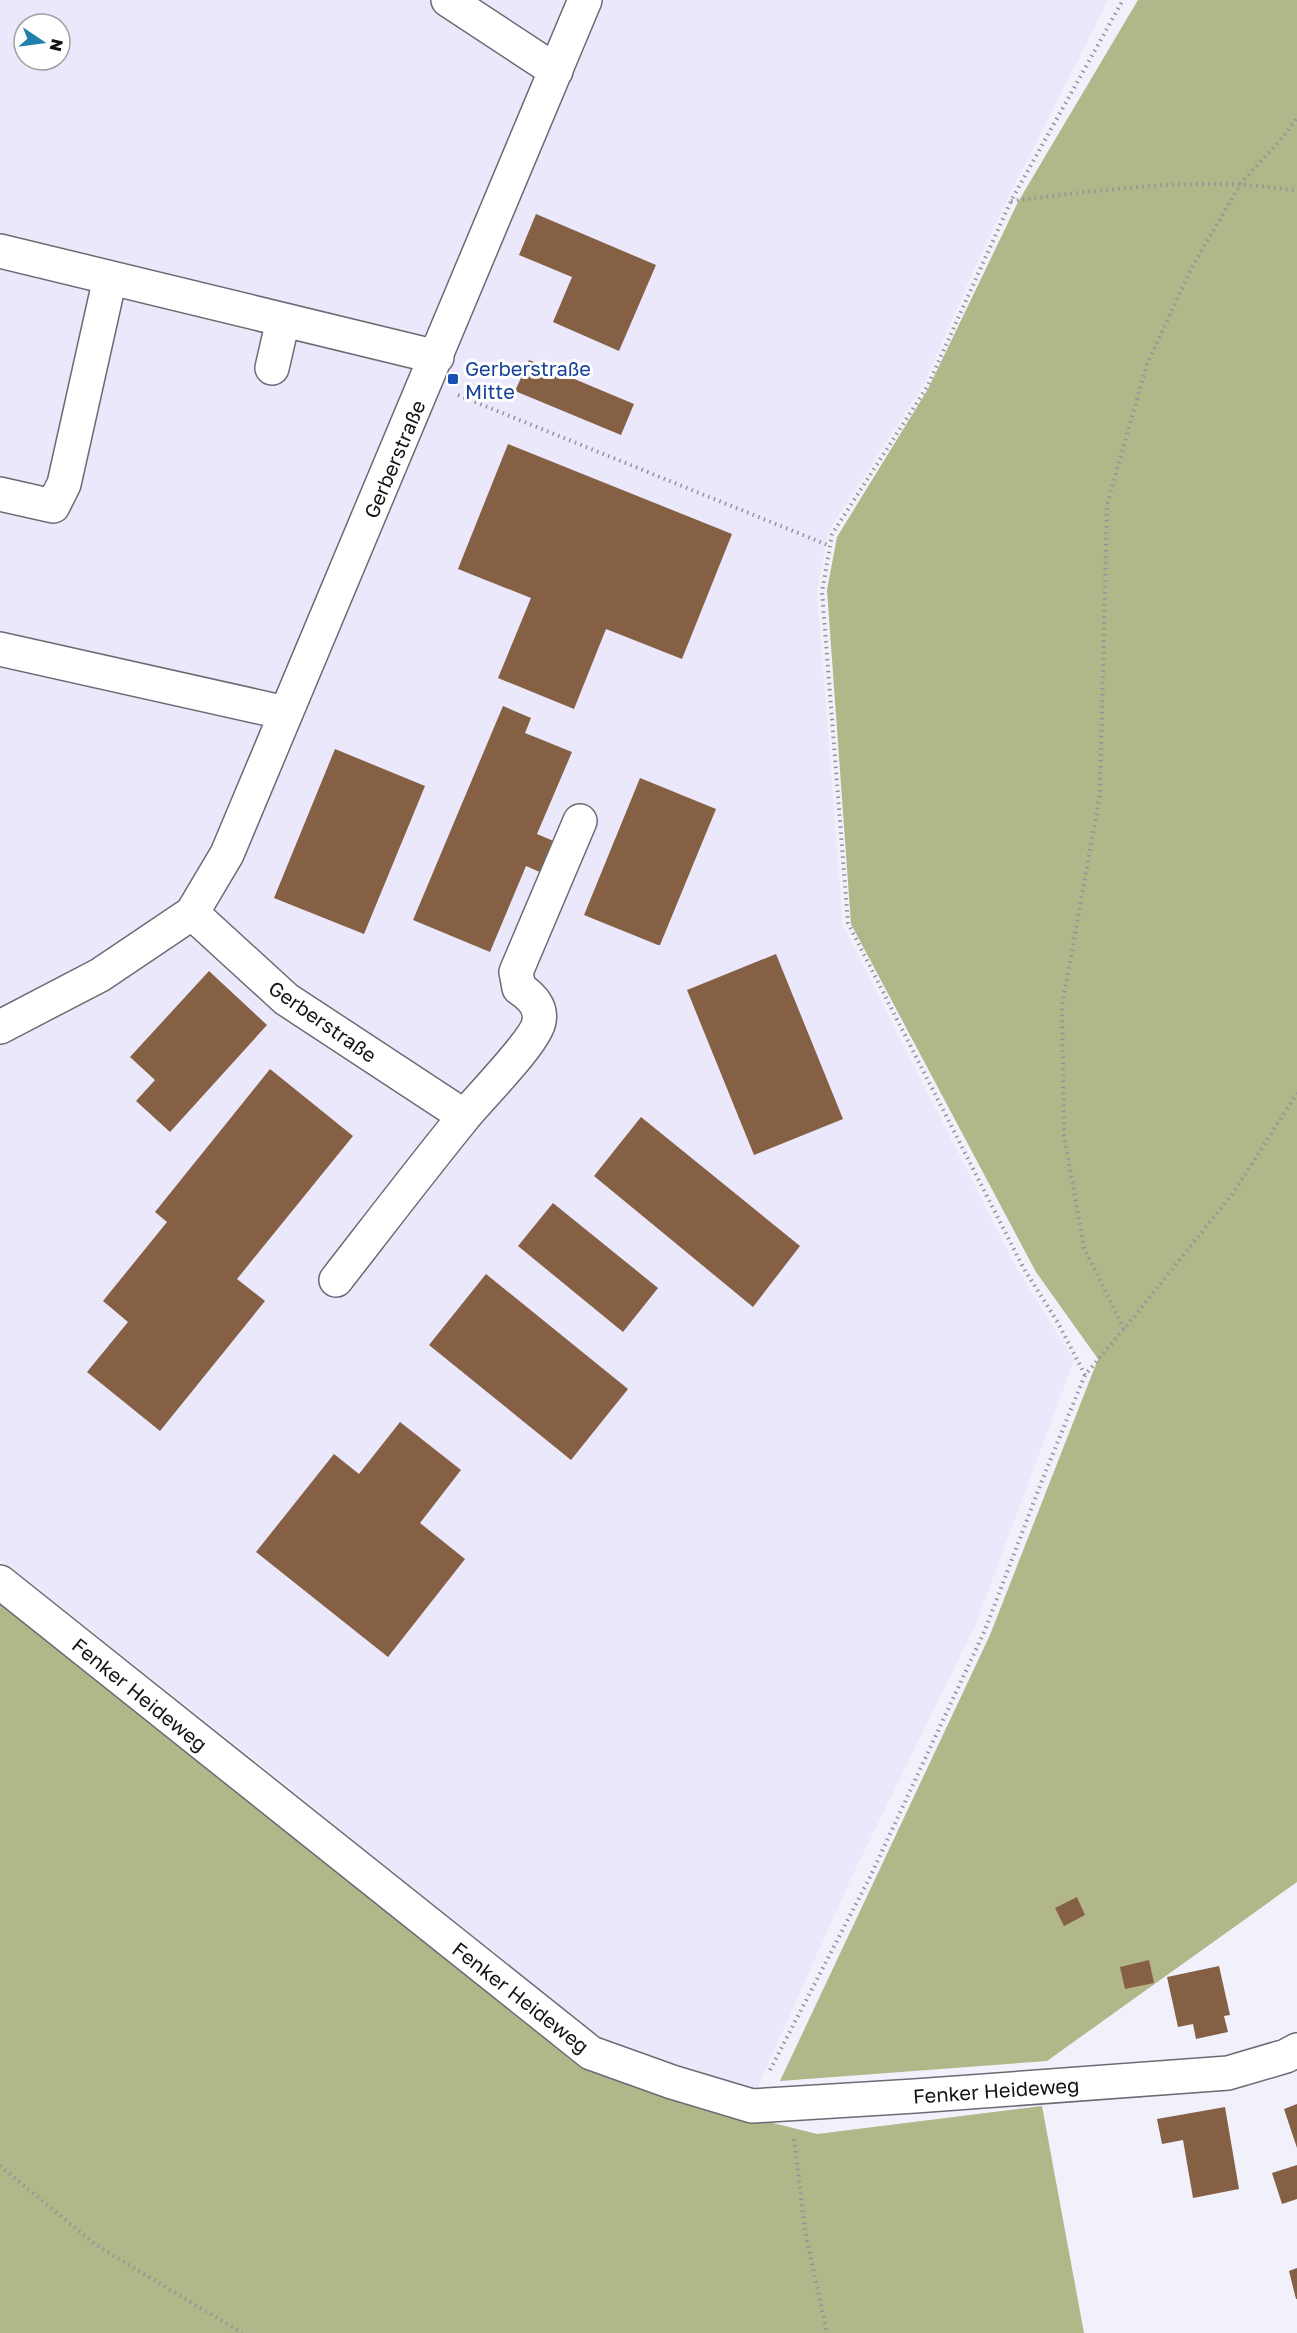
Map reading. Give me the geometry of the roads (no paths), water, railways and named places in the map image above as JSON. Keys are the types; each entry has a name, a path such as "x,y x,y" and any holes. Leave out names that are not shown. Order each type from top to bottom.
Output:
{"street":[{"path":"447,0 556,71"},
{"name":"Gerberstraße","path":"0,1027 100,975 192,913 227,854 585,0"},
{"path":"0,252 283,320 432,369"},
{"path":"0,494 53,506 64,484 110,278"},
{"path":"272,368 283,320"},
{"path":"0,649 286,713"},
{"path":"336,1280 464,1116 531,1039 539,1023 540,1008 528,994 519,988 516,972 580,821"},
{"name":"Gerberstraße","path":"192,913 286,999 464,1116"},
{"name":"Fenker Heideweg","path":"0,1582 591,2054 672,2082 765,2105 1228,2073 1286,2056 1297,2050"}],"place":[{"name":"Gerberstraße Mitte","path":"453,379"}]}
